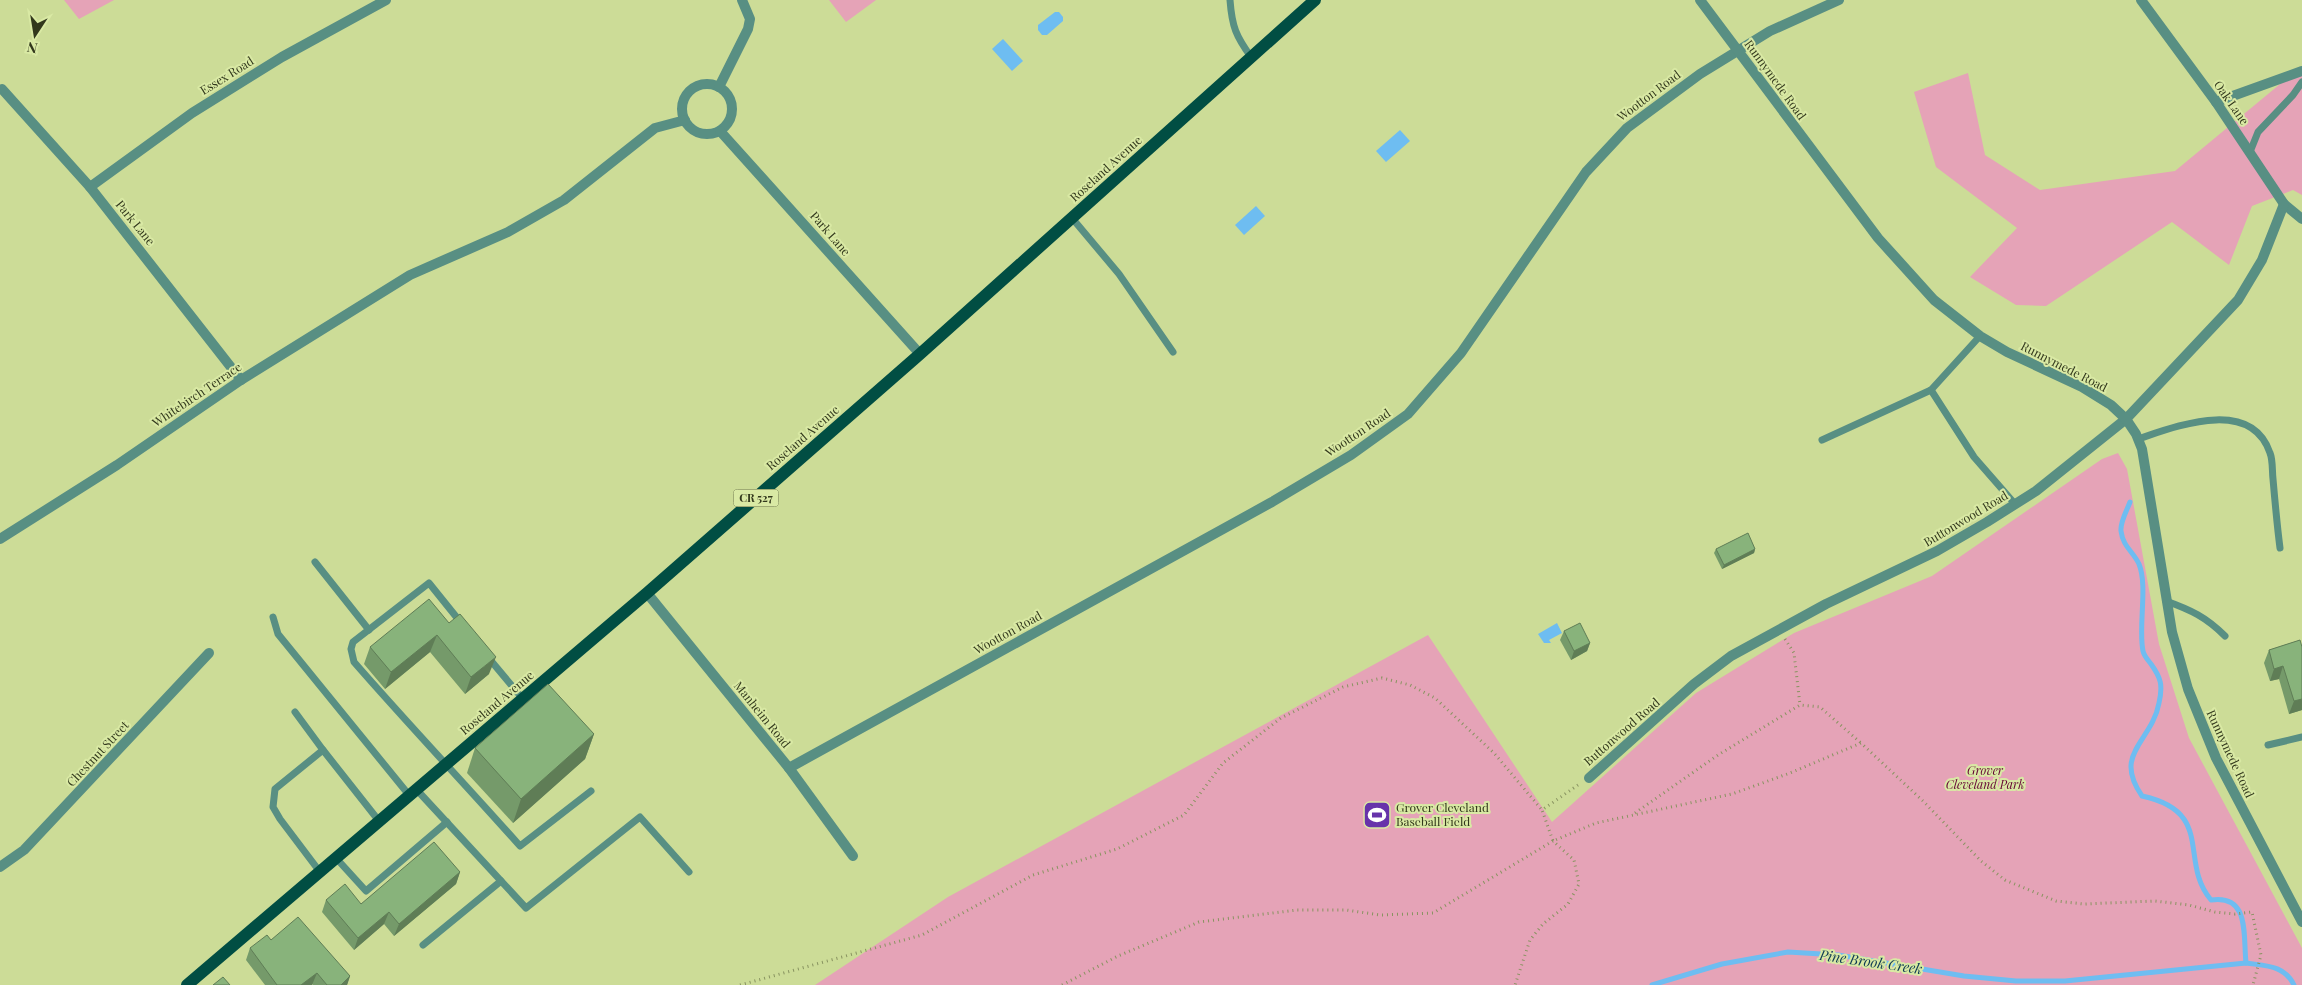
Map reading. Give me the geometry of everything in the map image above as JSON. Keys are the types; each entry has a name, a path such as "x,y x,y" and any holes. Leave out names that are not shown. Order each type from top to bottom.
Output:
{"main road":[{"name":"Roseland Avenue","path":"187,985 523,699 920,354 1315,0"}],"street":[{"name":"Essex Road","path":"90,187 192,113 282,57 386,0"},
{"path":"719,87 748,29 750,19 742,0"},
{"name":"Runnymede Road","path":"1700,0 1878,238 1934,300 1980,336 2007,352 2082,388 2111,405 2126,419 2142,449 2166,601 2179,662 2216,758 2302,922"},
{"name":"Wootton Road","path":"789,768 1272,502 1351,455 1408,414 1461,354 1586,172 1634,123 1700,74 1739,50 1779,27 1839,0"},
{"name":"Oak Lane","path":"2141,0 2216,102 2284,204 2302,219"},
{"path":"2216,102 2302,71"},
{"path":"709,84 719,87 727,94 732,103 732,114 728,123 720,130 711,134 700,133 691,128 685,120 682,110 684,100 690,91 699,86 709,84"},
{"name":"Park Lane","path":"2,89 90,187 241,380"},
{"name":"Whitebirch Terrace","path":"0,539 117,465 241,380 410,275 508,232 564,200 655,128 685,120"},
{"name":"Park Lane","path":"720,130 920,354"},
{"name":"Buttonwood Road","path":"1589,778 1694,684 1731,656 1778,629 1929,555 2015,504 2036,491 2126,419 2238,300 2259,266 2284,204"},
{"name":"Manheim Road","path":"646,593 789,768 853,856"},
{"name":"Chestnut Street","path":"0,867 24,850 209,653"}],"lane":[{"path":"1230,0 1232,23 1236,35 1251,57"},
{"path":"2250,152 2258,132 2293,95 2302,82"},
{"path":"1072,218 1119,274 1173,352"},
{"path":"1822,440 1931,390 1980,336"},
{"path":"1931,390 1974,457 2015,504"},
{"path":"2138,439 2169,428 2218,418 2239,422 2256,431 2270,453 2280,548"},
{"path":"315,562 369,630"},
{"path":"466,630 428,583 353,642 351,649 354,662 432,751 447,763 520,846 591,791"},
{"path":"2166,601 2194,611 2211,622 2225,636"},
{"path":"273,617 278,634 413,792 447,822 526,908 640,816 689,872"},
{"path":"485,653 523,699"},
{"path":"295,712 379,821"},
{"path":"2268,744 2302,738"},
{"path":"320,872 273,807 274,789 323,750"},
{"path":"336,858 366,891 447,822"},
{"path":"423,945 501,881"}],"path":[{"path":"1778,629 1794,653 1800,705"},
{"path":"740,985 922,935 1032,875 1117,849 1184,815 1223,763 1281,718 1344,687 1382,678 1410,685 1435,698 1494,753 1542,810 1553,841 1574,860 1579,884 1568,904 1543,924 1530,940 1515,985"},
{"path":"1632,815 1718,755 1800,705 1820,708 1923,801 1981,861 2005,880 2056,900 2084,904 2155,901 2189,904 2215,912 2235,914 2252,912 2261,955 2253,985"},
{"path":"1062,985 1118,956 1199,922 1296,910 1346,910 1380,915 1432,913 1553,841 1596,822 1732,794 1790,773 1861,743"},
{"path":"1542,810 1589,778"}],"green space":[{"path":"64,0 114,0 79,19"},
{"path":"829,0 876,0 846,22"},
{"path":"2302,66 2302,195 2293,190 2252,206 2229,265 2172,222 2046,306 2016,305 1970,277 2017,228 1936,167 1914,92 1968,73 1985,155 2040,190 2175,171"},
{"name":"Grover Cleveland Park","path":"2118,453 2127,469 2159,644 2189,738 2302,948 2302,985 815,985 948,897 1428,635 1552,822 1696,693 1794,633 1932,576 2102,459"}],"water":[{"path":"1055,12 1059,12 1063,17 1063,21 1047,35 1042,35 1038,30 1038,25"},
{"path":"1003,39 1023,61 1012,71 992,49"},
{"path":"1400,130 1410,141 1386,162 1376,151"},
{"path":"1256,206 1265,216 1244,235 1235,225"},
{"path":"1557,623 1562,633 1549,640 1551,643 1544,643 1538,634"}],"building":[{"path":"1748,533 1755,549 1724,565 1716,549"},
{"path":"429,599 449,623 460,614 496,657 471,677 437,635 391,672 370,647"},
{"path":"1580,623 1590,643 1574,651 1564,631"},
{"path":"2300,640 2302,647 2302,699 2294,701 2283,666 2274,669 2269,650"},
{"path":"548,684 594,734 521,799 475,748"},
{"path":"434,842 460,872 399,924 389,912 358,938 326,900 345,884 361,904"},
{"path":"298,917 350,976 341,985 327,985 317,973 301,985 277,985 250,948 267,935 271,940"},
{"path":"223,977 230,985 213,985"}],"waterway":[{"path":"2130,502 2121,531 2124,541 2137,560 2142,573 2143,651 2157,673 2161,686 2155,716 2132,758 2131,769 2134,781 2142,796 2165,803 2179,814 2188,826 2202,885 2211,900 2224,900 2233,903 2242,919 2246,963"},
{"name":"Pine Brook Creek","path":"1652,985 1722,964 1788,952 1838,955 1964,976 2016,981 2065,981 2246,963 2280,970 2290,978 2294,985"}],"place":[{"name":"Grover Cleveland Baseball Field","path":"1377,815"}]}
